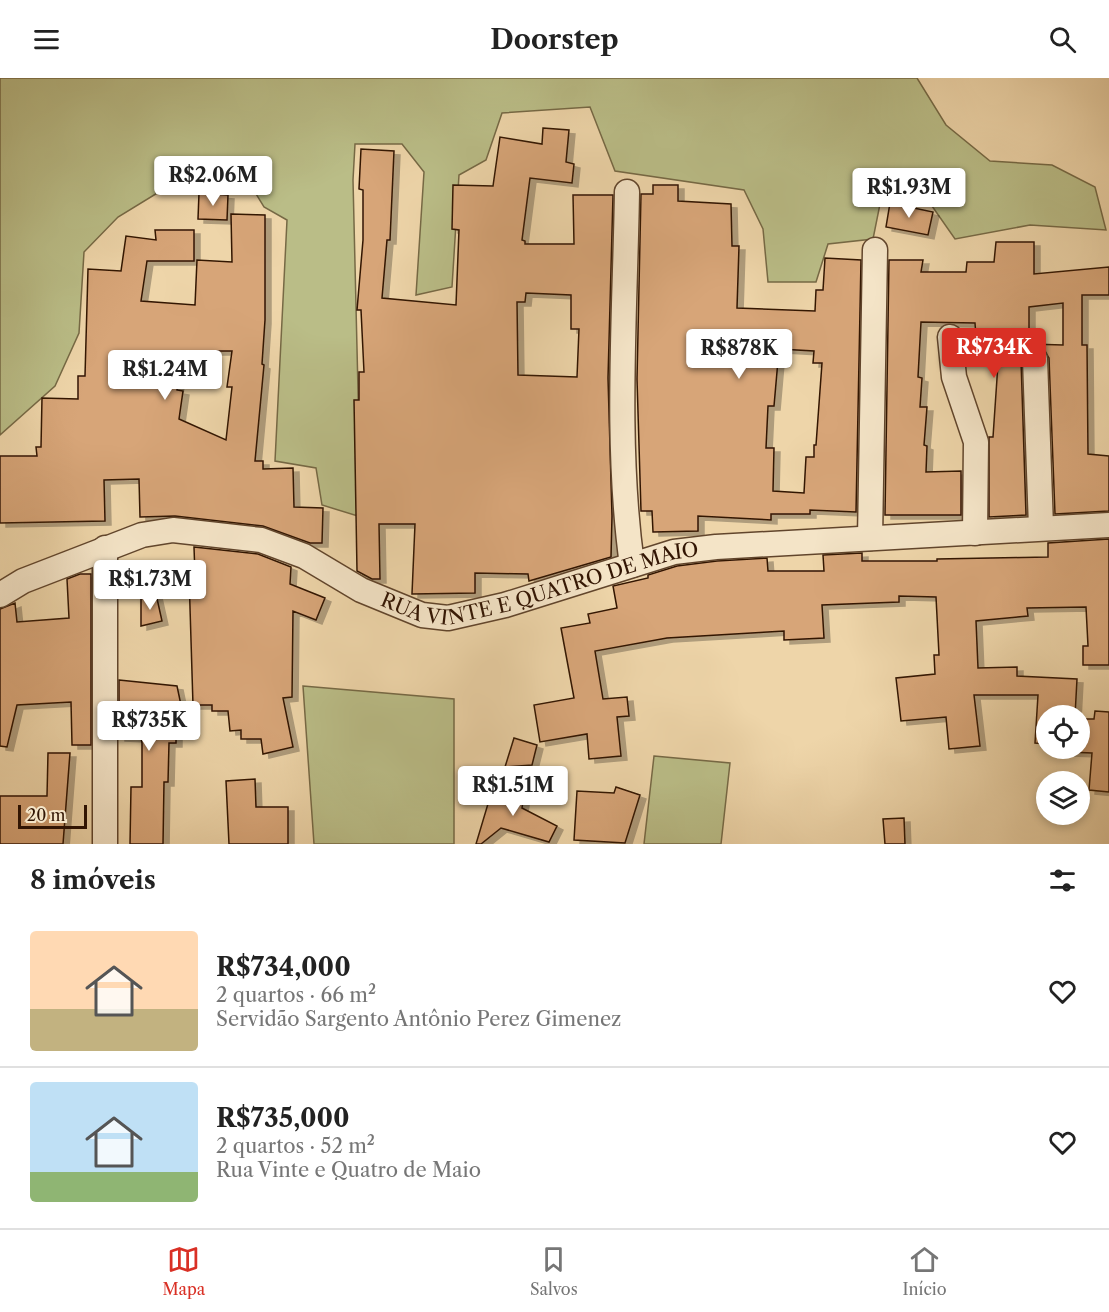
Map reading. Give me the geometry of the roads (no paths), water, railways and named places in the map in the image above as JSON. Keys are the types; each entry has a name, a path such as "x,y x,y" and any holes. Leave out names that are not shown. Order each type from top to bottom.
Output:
{"street":[{"path":"627,192 625,517 632,565"},
{"path":"870,538 875,250"},
{"path":"950,338 954,378 976,441 975,533"},
{"path":"1035,359 1041,527"},
{"name":"RUA VINTE E QUATRO DE MAIO","path":"0,595 23,580 105,548 142,535 173,530 261,540 304,556 370,594 422,615 448,618 505,605 674,552 716,546 1109,525"},
{"path":"105,548 105,844"}]}
